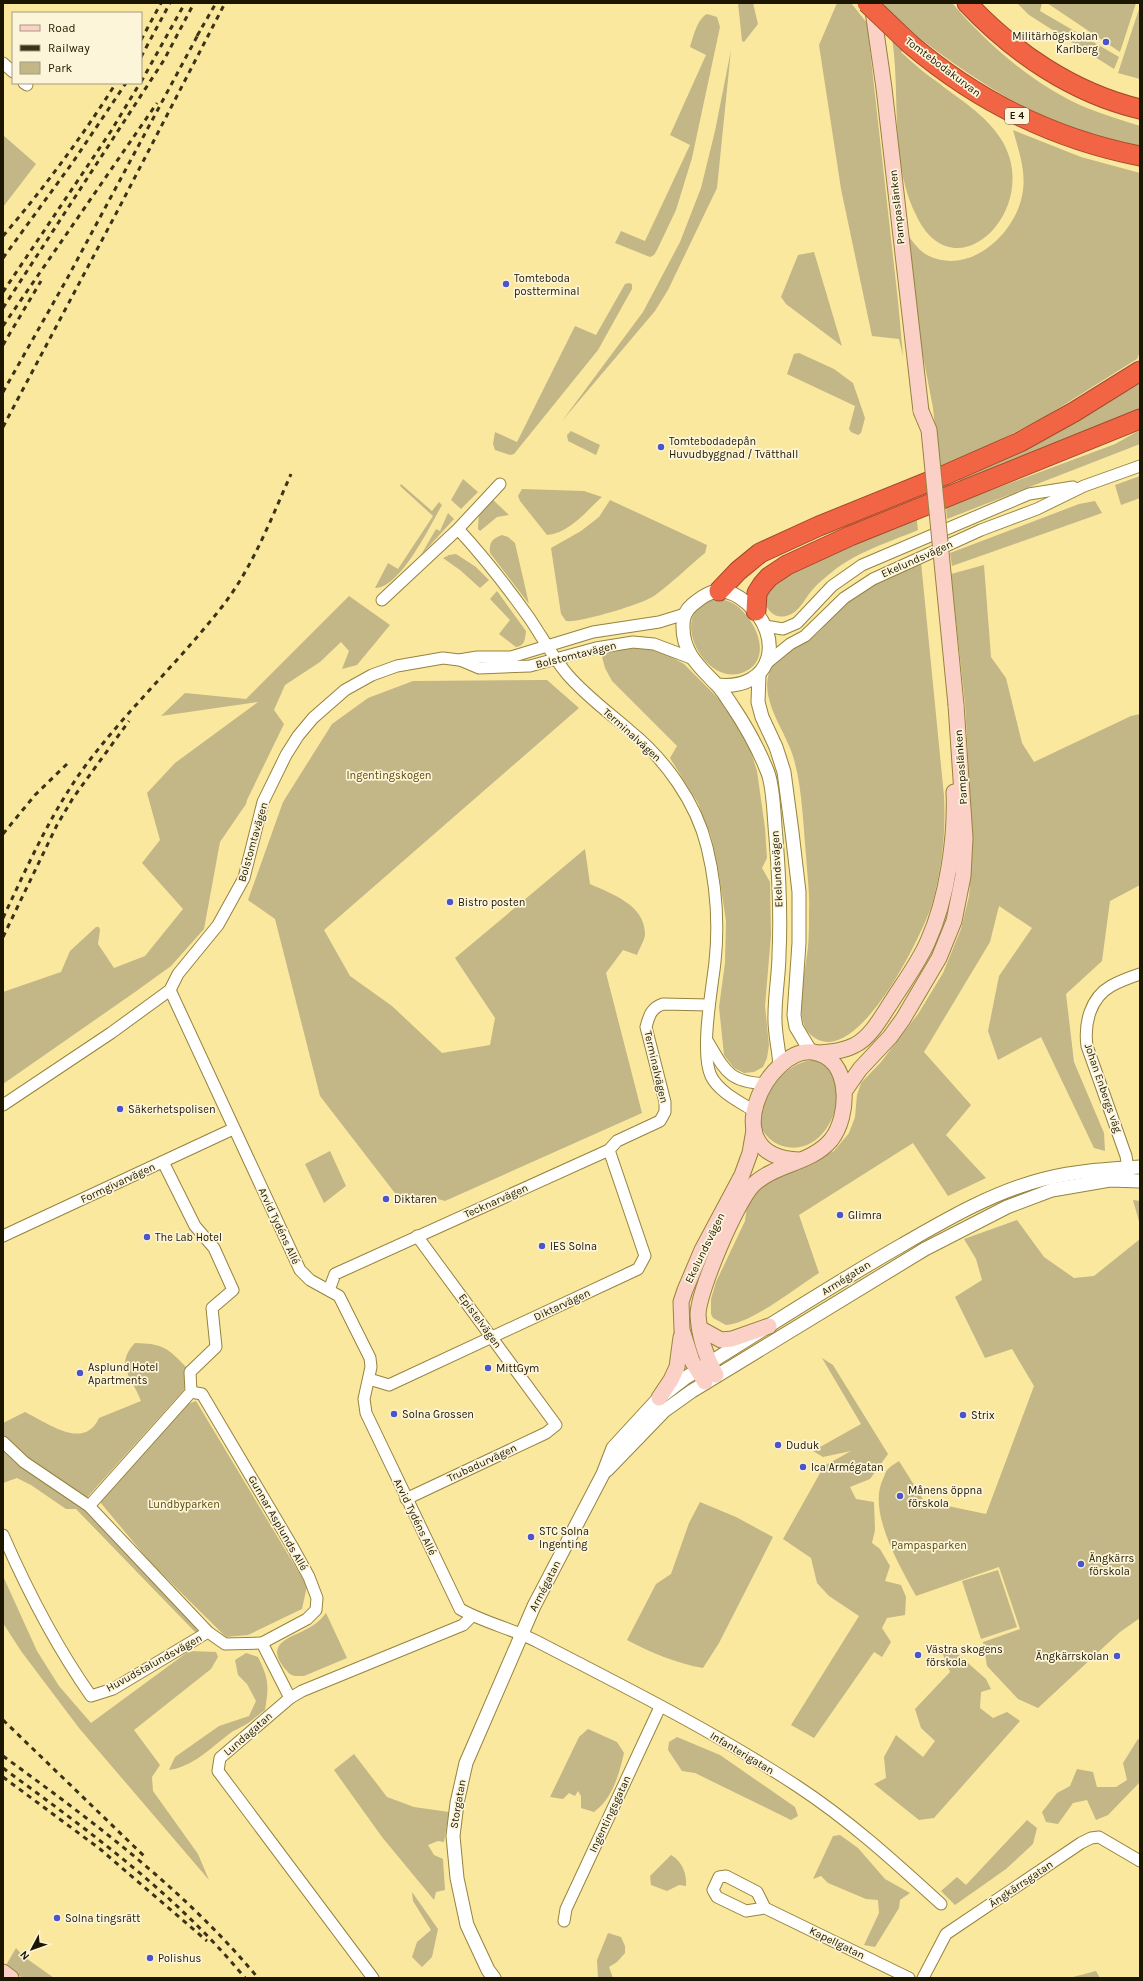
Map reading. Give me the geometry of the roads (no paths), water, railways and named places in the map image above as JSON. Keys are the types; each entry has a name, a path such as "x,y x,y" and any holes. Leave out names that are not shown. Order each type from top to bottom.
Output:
{"highway":[{"name":"Tomtebodakurvan","path":"868,3 910,44 946,73 982,97 1011,113 1076,140 1140,156"},
{"path":"967,3 1004,39 1040,65 1096,94 1140,109"},
{"path":"720,591 738,571 760,553 819,526 945,475 1020,442 1074,412 1140,371"},
{"path":"760,619 757,593 769,577 787,565 850,536 1140,420"}],"main road":[{"name":"Pampaslänken","path":"844,1092 860,1069 890,1038 903,1019 938,958 954,921 963,876 965,838 951,706 928,430 921,411 884,88 872,3"},
{"name":"Pampaslänken","path":"815,1053 844,1050 856,1045 866,1036 885,1012 928,943 939,914 946,882 954,803 951,706"},
{"name":"Ekelundsvägen","path":"815,1053 836,1068 841,1076 844,1092 844,1106 841,1120 835,1134 823,1147 763,1178 753,1185 742,1200 704,1284 698,1315 707,1372 692,1361 682,1330 681,1302 685,1290 702,1250 742,1175 750,1153 754,1129 754,1111 757,1097 772,1073 789,1058 815,1053"},
{"name":"Ekelundsvägen","path":"754,1129 756,1138 768,1153 777,1158 799,1160"},
{"path":"701,1329 710,1336 721,1340 732,1339 769,1326"},
{"path":"658,1398 671,1380 677,1367 682,1330"},
{"path":"3,1972 12,1978"}],"street":[{"path":"3,63 12,71"},
{"name":"Ekelundsvägen","path":"768,662 790,644 805,636 825,614 859,587 981,530 1037,509 1084,486 1140,466"},
{"path":"382,600 458,529 500,484"},
{"name":"Ekelundsvägen","path":"760,619 783,629 797,623 832,586 862,565 1029,494 1084,486"},
{"name":"Terminalvägen","path":"458,529 474,546 507,588 547,647 582,690 647,745 663,762 688,801 698,820 707,846 711,866 716,916 715,961 709,1005 707,1063 712,1077 723,1090 754,1111"},
{"path":"720,591 732,594 742,599 760,619 769,644 768,662 759,675 749,681 732,687 717,686 691,658 683,636 685,614 701,598 720,591"},
{"name":"Bolstomtavägen","path":"3,1105 111,1033 170,990 178,974 218,925 232,903 244,878 263,802 286,755 298,736 313,718 345,690 372,675 397,666 443,658 459,660 511,657 593,632 659,622 685,614"},
{"name":"Bolstomtavägen","path":"459,660 479,668 530,666 596,648 633,642 654,644 691,658"},
{"name":"Ekelundsvägen","path":"759,675 758,702 784,772 799,892 799,943 794,1015 796,1027 815,1053"},
{"name":"Ekelundsvägen","path":"717,686 745,726 759,751 769,776 780,892 779,955 775,1017 780,1066"},
{"name":"Johan Enbergs väg","path":"1135,1181 1134,1167 1126,1156 1087,1046 1086,1032 1094,1002 1102,993 1111,986 1140,974"},
{"name":"Arvid Tydéns Allé","path":"170,990 233,1129 300,1270 310,1280 339,1296 370,1358 371,1366 364,1399 366,1413 460,1609 472,1616"},
{"name":"Terminalvägen","path":"665,1112 665,1102 646,1027 649,1016 656,1007 663,1004 709,1005"},
{"path":"708,1042 725,1070 733,1077 749,1083 766,1084"},
{"name":"Tecknarvägen","path":"329,1290 335,1274 609,1150 617,1141 660,1121 665,1112"},
{"name":"Formgivarvägen","path":"3,1236 233,1129"},
{"name":"Diktarvägen","path":"369,1379 388,1385 638,1269 645,1256 609,1150"},
{"path":"89,1506 191,1392 190,1372 216,1347 212,1308 233,1290 214,1248 195,1226 163,1162"},
{"name":"Armégatan","path":"603,1474 664,1411 707,1372 769,1326 884,1255 951,1216 998,1194 1044,1179 1104,1168 1134,1167"},
{"name":"Armégatan","path":"522,1634 534,1606 603,1474 613,1448 658,1398 926,1249 1007,1207 1052,1190 1110,1180 1135,1181"},
{"name":"Epistelvägen","path":"417,1236 556,1425"},
{"name":"Gunnar Asplunds Allé","path":"3,1442 24,1462 89,1506 208,1632 225,1644 262,1643 307,1619 316,1610 317,1598 309,1577 292,1546 202,1394 191,1392"},
{"name":"Trubadurvägen","path":"406,1499 546,1433 556,1425"},
{"name":"Huvudstalundsvägen","path":"3,1535 43,1621 66,1660 91,1696 113,1689 208,1632"},
{"path":"472,1616 522,1634"},
{"name":"Lundagatan","path":"372,1978 218,1771 220,1758 290,1698 302,1691 463,1625 472,1616"},
{"name":"Infanterigatan","path":"522,1634 723,1741 797,1786 880,1848 941,1904"},
{"name":"Storgatan","path":"494,1978 488,1970 467,1925 457,1878 453,1836 457,1803 466,1763 522,1634"},
{"path":"262,1643 290,1698"},
{"name":"Ingentingsgatan","path":"564,1921 566,1909 660,1707"},
{"name":"Ängkärrsgatan","path":"923,1978 946,1934 1080,1843 1091,1838 1099,1837 1140,1861"},
{"name":"Kapellgatan","path":"765,1908 909,1978"}],"railway":[{"path":"142,38 161,3"},
{"path":"142,55 170,3"},
{"path":"142,80 185,3"},
{"path":"3,308 164,60 194,3"},
{"path":"197,36 216,3"},
{"path":"3,427 225,3"},
{"path":"3,392 68,277 200,31"},
{"path":"3,236 62,162 115,84"},
{"path":"3,258 73,162 125,84"},
{"path":"3,292 111,131 139,84"},
{"path":"3,326 157,103"},
{"path":"3,345 41,281"},
{"path":"3,918 50,823 83,769 116,728 204,629 232,593 260,543 291,474"},
{"path":"3,937 57,825 73,798 129,721"},
{"path":"3,834 35,795 68,763"},
{"path":"3,1720 144,1856"},
{"path":"3,1756 105,1832 138,1859 200,1916 230,1946 258,1978"},
{"path":"3,1768 100,1840 161,1892 218,1947 245,1978"},
{"path":"3,1777 100,1849 207,1941"}],"place":[{"name":"Militärhögskolan Karlberg","path":"1106,42"},
{"name":"Tomteboda postterminal","path":"506,284"},
{"name":"Tomtebodadepån Huvudbyggnad / Tvätthall","path":"661,447"},
{"name":"Bistro posten","path":"450,902"},
{"name":"Säkerhetspolisen","path":"120,1109"},
{"name":"Diktaren","path":"386,1199"},
{"name":"Glimra","path":"840,1215"},
{"name":"The Lab Hotel","path":"147,1237"},
{"name":"IES Solna","path":"542,1246"},
{"name":"MittGym","path":"488,1368"},
{"name":"Asplund Hotel Apartments","path":"80,1373"},
{"name":"Solna Grossen","path":"394,1414"},
{"name":"Strix","path":"963,1415"},
{"name":"Duduk","path":"778,1445"},
{"name":"Ica Armégatan","path":"803,1467"},
{"name":"Månens öppna förskola","path":"900,1496"},
{"name":"STC Solna Ingenting","path":"531,1537"},
{"name":"Ängkärrs förskola","path":"1081,1564"},
{"name":"Västra skogens förskola","path":"918,1655"},
{"name":"Ängkärrskolan","path":"1117,1656"},
{"name":"Solna tingsrätt","path":"57,1918"},
{"name":"Polishus","path":"150,1958"}],"park label":[{"name":"Ingentingskogen","path":"389,775"},
{"name":"Lundbyparken","path":"184,1504"},
{"name":"Pampasparken","path":"929,1545"}]}
